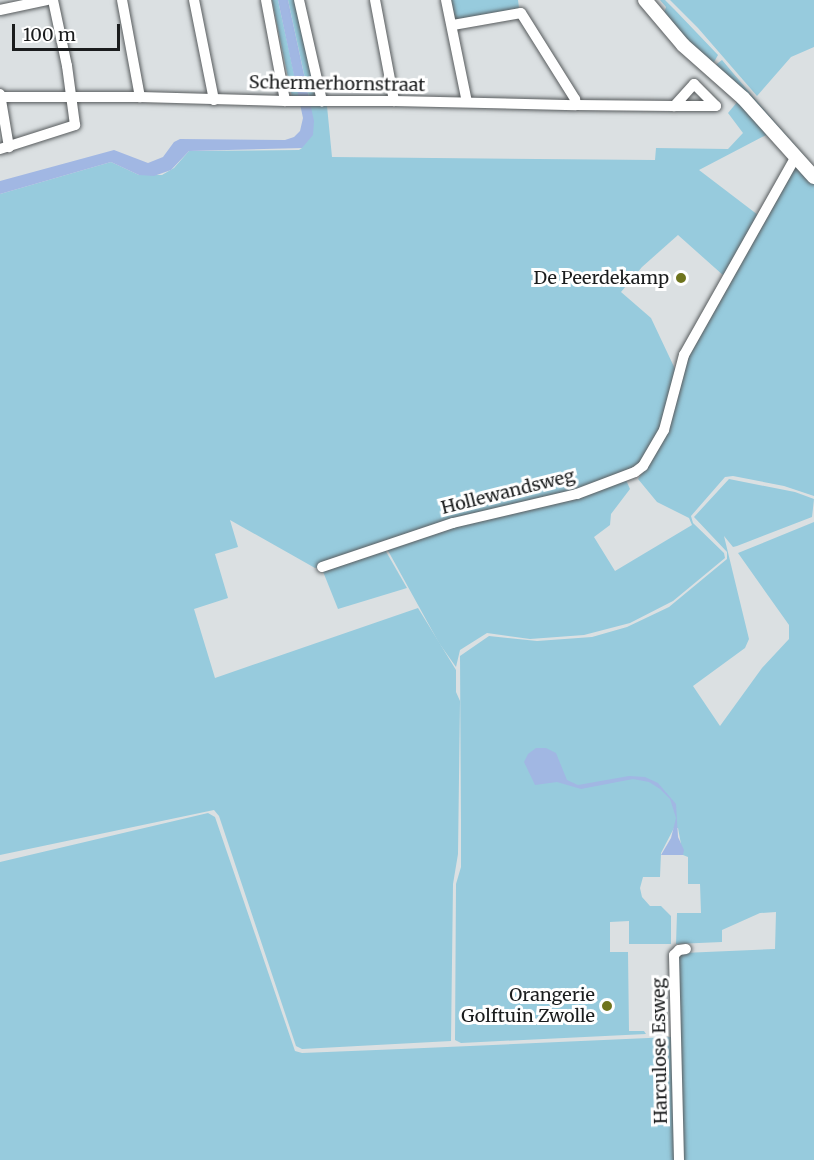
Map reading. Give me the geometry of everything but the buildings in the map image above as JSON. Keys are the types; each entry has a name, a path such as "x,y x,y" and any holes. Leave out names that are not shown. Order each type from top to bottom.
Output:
{"main road":[{"path":"645,0 683,45 743,98 814,177"}],"street":[{"path":"0,10 47,0"},
{"path":"4,148 75,125 73,99 53,0"},
{"path":"122,0 140,97"},
{"path":"194,0 214,100"},
{"path":"266,0 285,101"},
{"path":"299,0 317,101"},
{"path":"375,0 394,101"},
{"path":"446,0 467,102"},
{"path":"453,26 516,12 521,13 575,99 576,105"},
{"name":"Schermerhornstraat","path":"4,148 0,95 73,99 140,97 674,106"},
{"name":"Hollewandsweg","path":"322,567 469,518 556,501 620,478 643,466 664,430 688,348 796,156"},
{"name":"Harculose Esweg","path":"679,1160 674,956 679,950 686,949"}],"shaded area":[{"path":"272,0 278,0 299,97 292,97"},
{"path":"278,0 288,0 314,121 313,135 302,148 189,151 171,170 154,176 139,175 111,162 0,194 0,181 114,150 148,163 163,157 174,142 180,139 285,140 294,137 300,131 303,118"},
{"path":"288,0 296,0 316,97 309,97"},
{"path":"451,0 518,0 519,8 456,22"},
{"path":"660,0 665,0 718,55 713,64 693,48 664,13 666,7"},
{"path":"670,0 814,0 814,47 791,57 757,96 698,28"},
{"path":"722,60 810,162 807,162 714,66"},
{"path":"738,101 768,134 699,170 758,215 724,276 678,235 642,267 621,292 651,318 676,371 661,427 639,465 564,496 315,568 230,520 238,547 215,554 228,598 194,609 215,678 418,608 456,670 456,692 460,701 458,854 453,884 451,1041 302,1049 296,1046 219,816 214,810 0,855 0,194 111,162 139,175 162,175 174,168 189,151 299,150 302,148 311,106 327,106 332,157 655,160 656,148 728,149 743,133 728,113"},
{"path":"796,166 814,184 814,496 784,486 733,476 725,477 691,516 693,523 724,553 725,558 673,601 630,623 584,635 530,639 487,633 460,650 456,667 439,643 386,547 466,521 626,480 630,489 611,514 610,525 594,537 615,571 692,525 689,518 657,502 638,479 650,461 683,367"},
{"path":"729,479 795,492 814,499 812,517 733,547 724,536 749,639 745,648 693,686 720,726 762,668 789,639 789,625 738,553 814,522 814,1160 683,1160 678,959 683,953 775,949 776,912 760,913 722,930 722,942 676,944 677,913 701,913 700,884 688,884 688,857 683,855 678,828 674,828 661,853 660,877 643,877 640,888 642,897 650,906 661,906 671,916 671,944 629,944 629,921 610,922 610,952 628,952 629,1031 644,1031 646,1034 461,1043 455,1040 456,884 461,867 460,656 489,636 537,641 592,637 627,627 669,607 727,559 727,552 694,517"},
{"path":"384,548 407,588 338,609 322,569"},
{"path":"536,748 546,748 556,753 567,780 578,785 629,776 645,777 658,783 676,804 678,837 684,850 683,855 661,855 671,838 676,818 670,799 660,789 649,782 633,779 581,789 557,782 535,785 524,762 528,754"},
{"path":"208,813 215,817 295,1051 302,1053 671,1037 677,1160 0,1160 0,862"}],"place":[{"name":"De Peerdekamp","path":"681,278"},
{"name":"Orangerie Golftuin Zwolle","path":"607,1006"}]}
